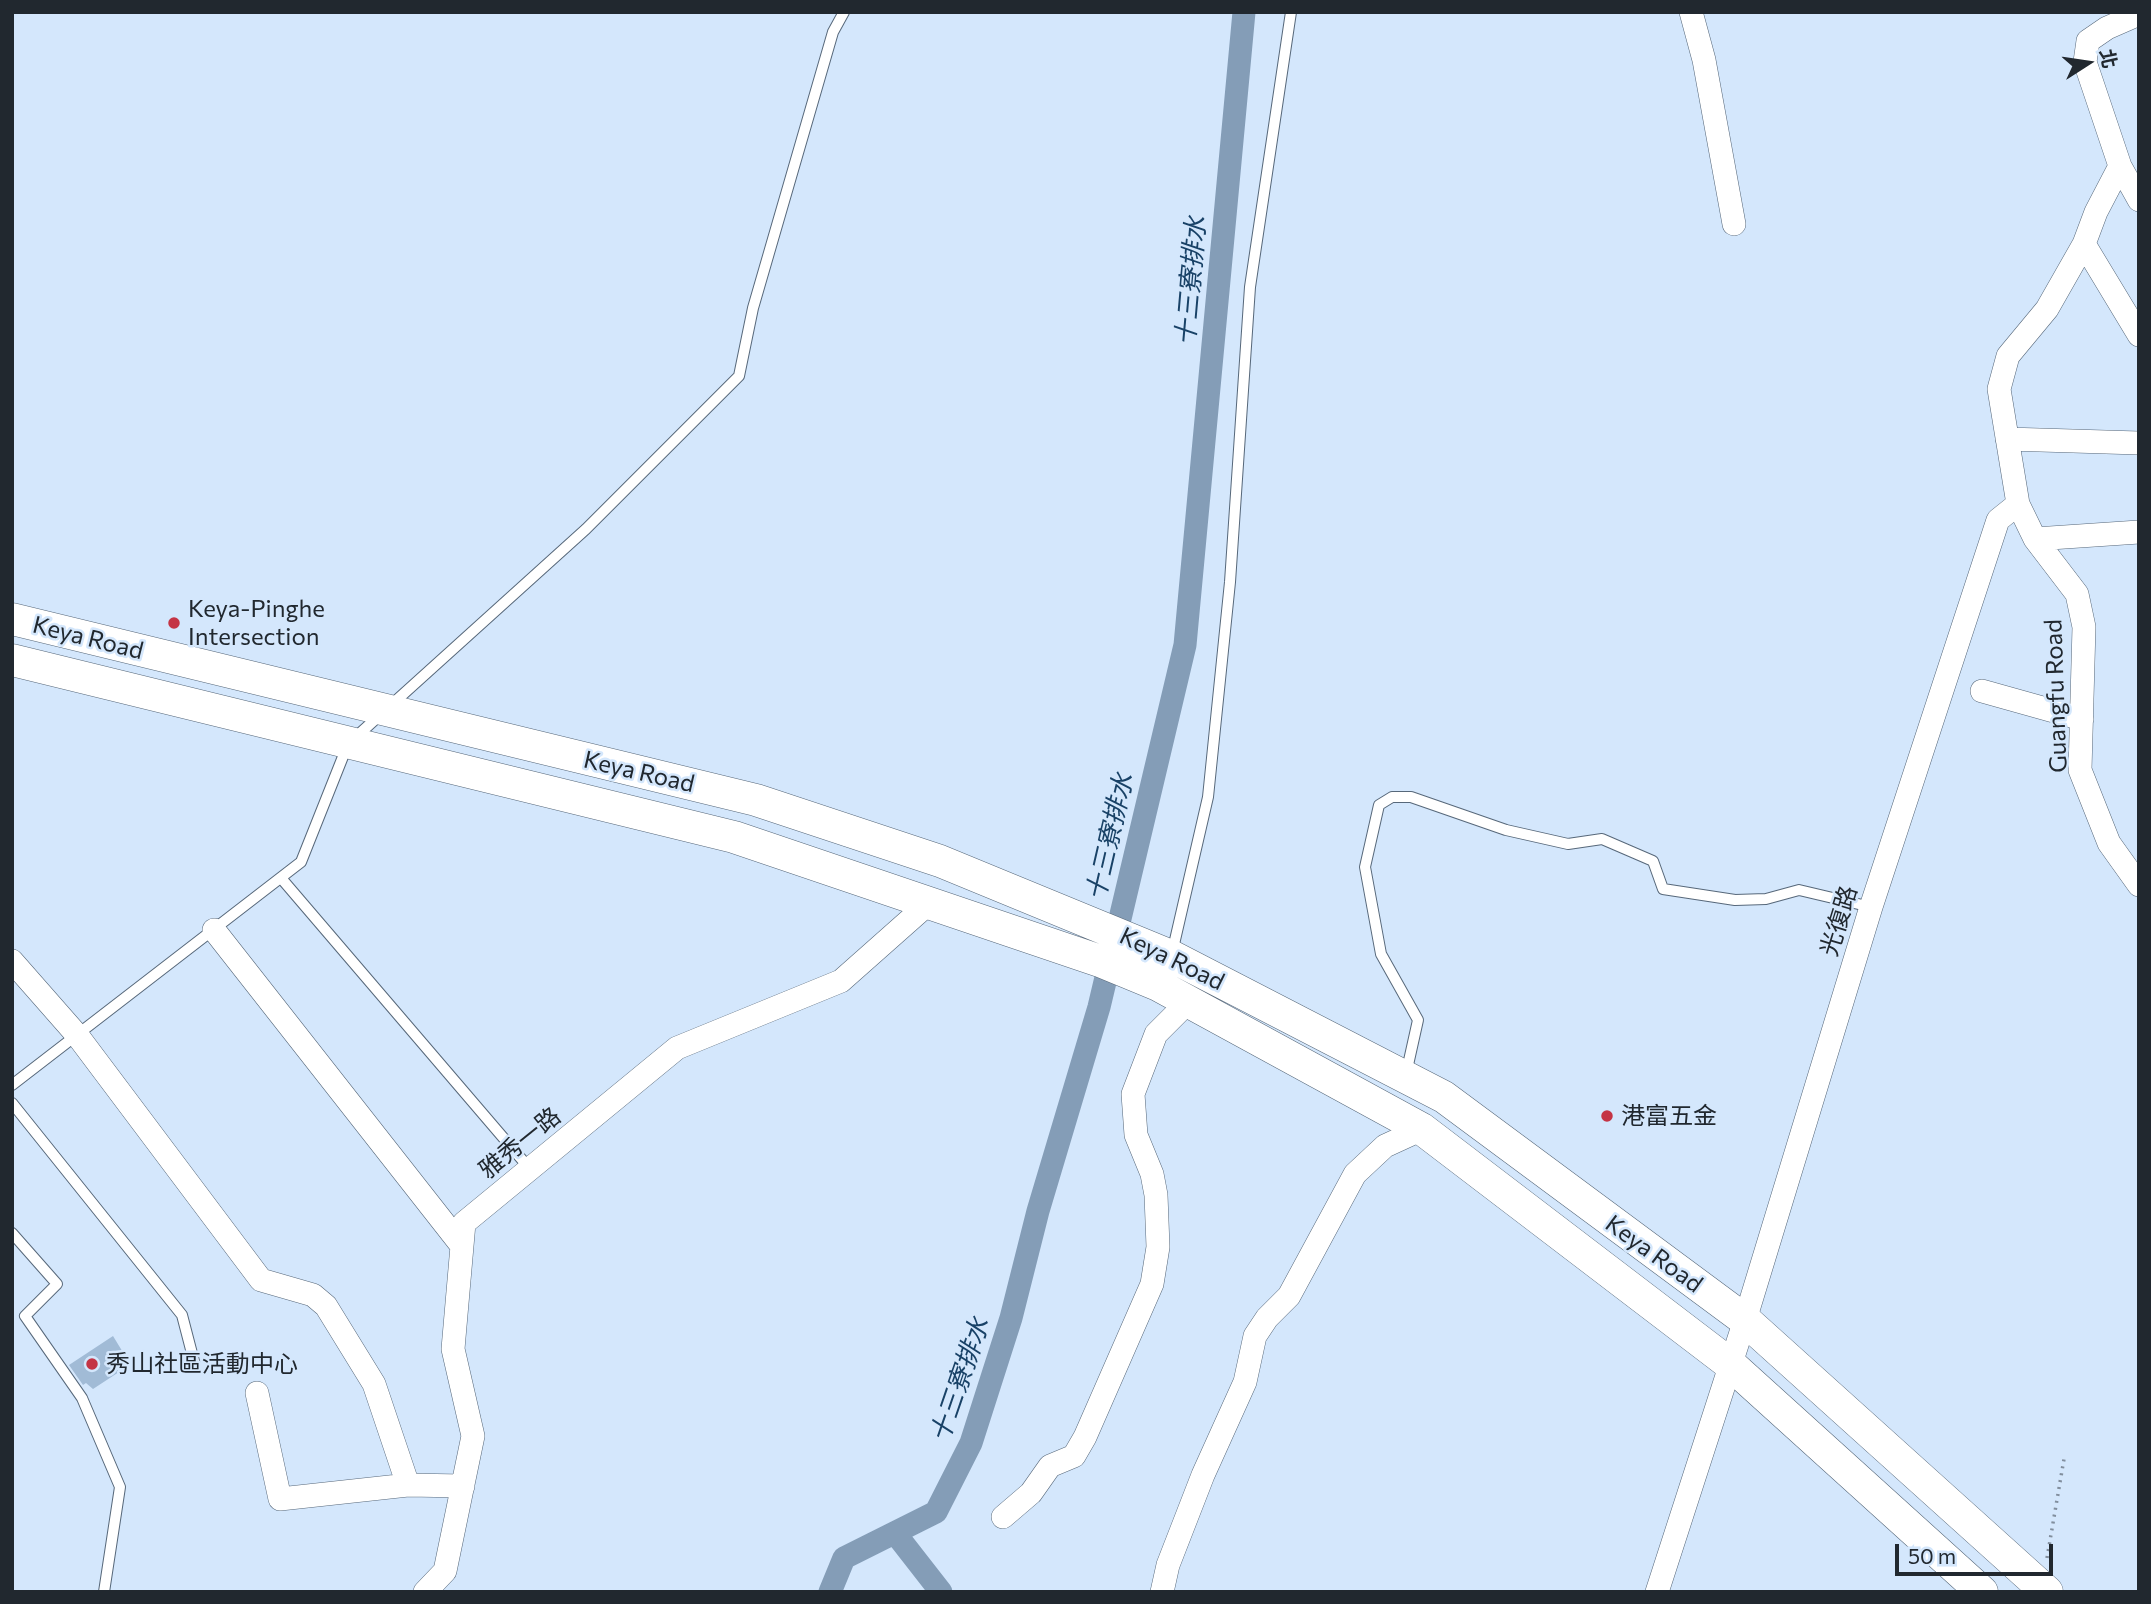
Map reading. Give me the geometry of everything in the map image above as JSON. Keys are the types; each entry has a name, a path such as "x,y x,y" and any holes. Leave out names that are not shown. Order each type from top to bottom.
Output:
{"street":[{"path":"1691,12 1704,60 1734,224"},
{"path":"2139,14 2088,41 2085,62 2120,166 2139,200"},
{"name":"Guangfu Road","path":"2120,166 2096,212 2084,244 2048,309 2008,356 1998,389 2018,504 2035,539 2077,594 2084,627 2080,770 2109,843 2139,885"},
{"path":"2084,244 2139,335"},
{"path":"2007,439 2139,443"},
{"name":"光復路","path":"1657,1592 1745,1320 1871,906 1998,520 2018,504"},
{"path":"2035,539 2139,532"},
{"name":"Keya Road","path":"12,619 384,712 756,800 940,861 1171,956 1444,1097 1745,1320 2045,1590"},
{"name":"Keya Road","path":"12,660 734,837 1100,961 1158,985 1422,1129 1730,1364 1982,1592"},
{"path":"1982,691 2082,719"},
{"name":"雅秀一路","path":"425,1592 445,1571 473,1436 453,1349 464,1223 677,1048 841,981 929,903"},
{"path":"214,930 461,1246"},
{"path":"12,961 77,1035 261,1280 313,1295 326,1307 374,1384 408,1485"},
{"path":"1003,1517 1031,1493 1049,1466 1074,1456 1085,1437 1152,1284 1158,1247 1156,1195 1153,1174 1136,1135 1133,1094 1156,1034 1187,1003"},
{"path":"1162,1592 1168,1566 1203,1475 1245,1382 1255,1336 1267,1318 1289,1296 1354,1174 1385,1146 1422,1129"},
{"path":"257,1393 280,1499 408,1485 463,1486"}],"lane":[{"path":"12,1085 301,862 348,744 586,529 739,376 753,308 832,32 844,12"},
{"path":"1171,956 1208,797 1230,582 1250,287 1291,12"},
{"path":"1405,1078 1418,1020 1381,954 1365,867 1379,804 1392,797 1411,797 1506,830 1568,844 1602,839 1653,860 1663,889 1735,900 1766,899 1799,890 1871,906"},
{"path":"281,878 530,1169"},
{"path":"12,1103 182,1315 195,1365"},
{"path":"12,1233 57,1284 25,1316 82,1398 120,1488 104,1592"}],"path":[{"path":"2045,1590 2064,1459"}],"building":[{"name":"秀山社區活動中心","path":"113,1336 124,1354 112,1361 119,1372 93,1389 86,1383 83,1385 69,1365"}],"waterway":[{"name":"十三寮排水","path":"830,1592 844,1558 936,1512 971,1443 1011,1318 1038,1211 1099,1007 1185,645 1244,12"},
{"path":"895,1533 941,1592"}],"place":[{"name":"Keya-Pinghe Intersection","path":"174,623"},
{"name":"港富五金","path":"1607,1116"},
{"name":"秀山社區活動中心","path":"92,1364"}]}
